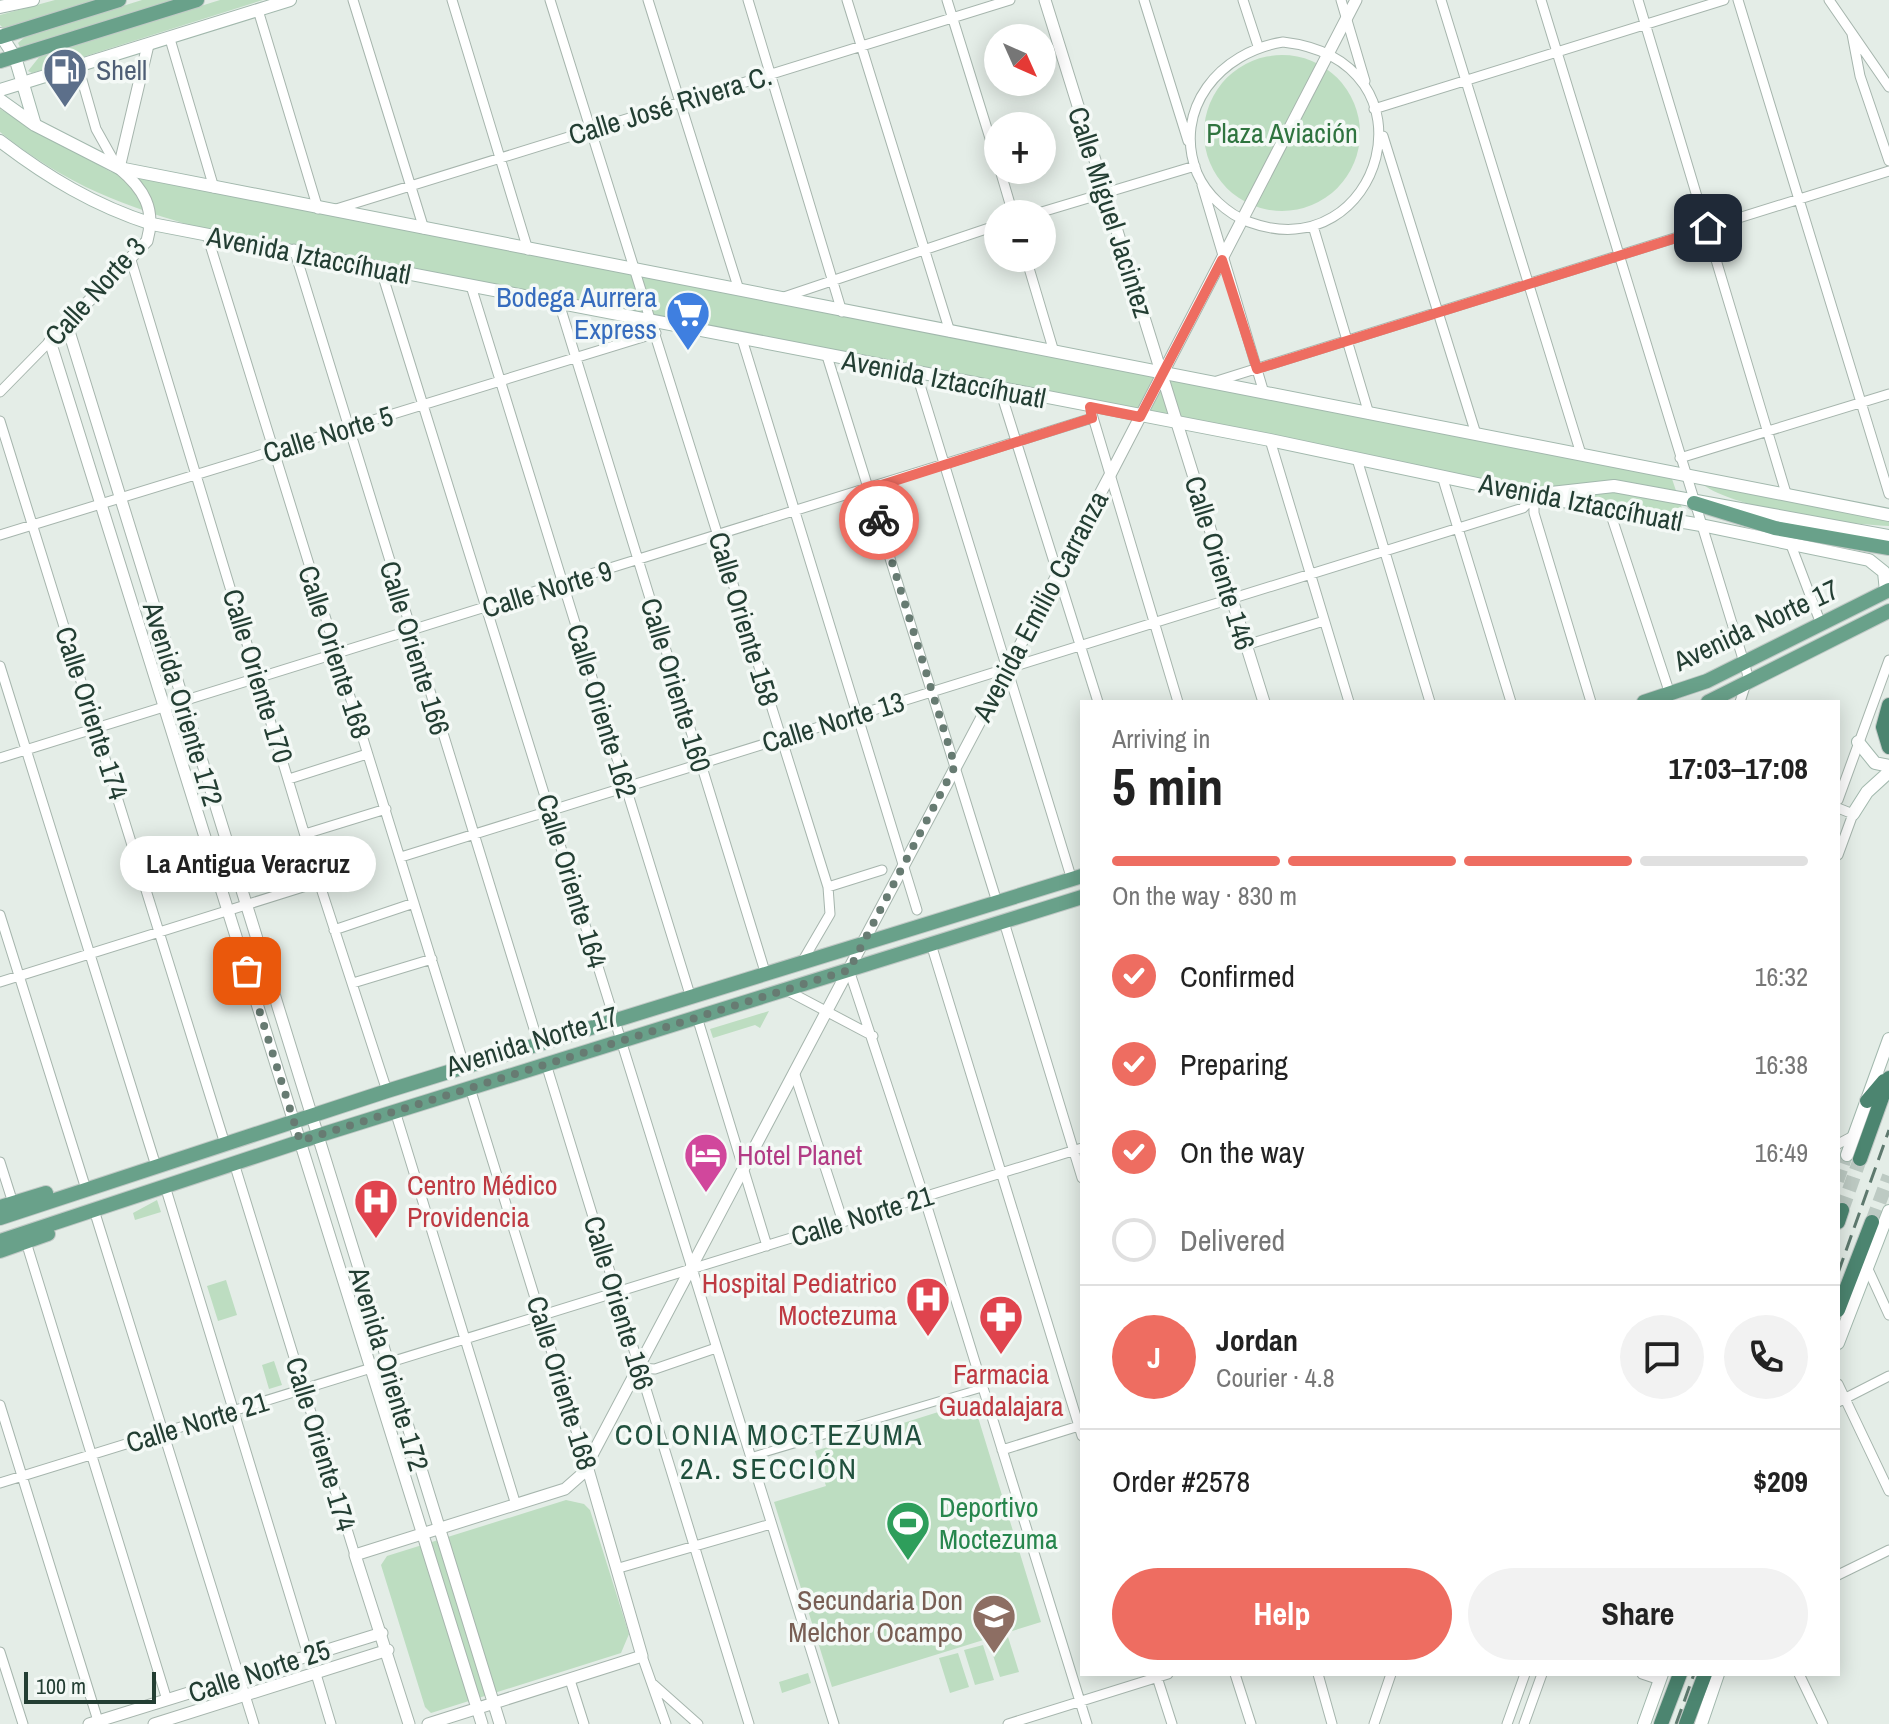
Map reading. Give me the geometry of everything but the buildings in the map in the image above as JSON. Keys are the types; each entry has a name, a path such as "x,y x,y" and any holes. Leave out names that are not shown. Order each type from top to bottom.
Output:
{"highway":[{"path":"1889,705 1883,727 1889,747"},
{"path":"1867,1101 1889,1076"},
{"path":"1854,1157 1889,1076"},
{"path":"1840,1305 1872,1222"},
{"path":"1665,1676 1668,1707"},
{"path":"1661,1724 1679,1676"},
{"path":"1686,1724 1704,1676"}],"main road":[{"path":"0,7 33,0"},
{"path":"35,125 15,57 1,36 119,0"},
{"path":"0,61 197,0"},
{"path":"0,90 290,0"},
{"name":"Avenida Iztaccíhuatl","path":"0,100 35,125 119,168 1889,515"},
{"name":"Avenida Iztaccíhuatl","path":"0,141 41,173 78,194 152,224 294,249 559,303 654,328 742,339 916,372 1091,412 1140,417 1270,440 1534,496 1701,525 1874,562 1886,575 1888,591"},
{"path":"1534,496 1614,486 1694,503 1775,528 1889,548"},
{"path":"1694,503 1726,504 1889,536"},
{"name":"Avenida Norte 17","path":"1650,700 1707,681 1888,591"},
{"name":"Avenida Norte 17","path":"1712,700 1885,616"},
{"path":"1858,742 1875,763 1889,766"},
{"path":"1853,814 1867,792 1889,772"},
{"name":"Avenida Norte 17","path":"0,1218 387,1091 1077,878"},
{"name":"Avenida Norte 17","path":"0,1241 395,1111 931,944 1080,901"},
{"path":"1854,1157 1855,1135 1889,1039"},
{"path":"6,1205 63,1188 86,1189"},
{"path":"0,1251 74,1225 94,1210"},
{"path":"1840,1338 1889,1211"},
{"path":"1644,1724 1665,1676"},
{"path":"1701,1724 1717,1676"}],"street":[{"path":"353,0 424,229"},
{"path":"452,0 528,250"},
{"name":"Calle Oriente 158","path":"550,0 828,887 830,914 801,964"},
{"path":"648,0 739,290"},
{"path":"748,0 842,312"},
{"path":"847,0 950,332"},
{"path":"947,0 984,119"},
{"name":"Calle José Rivera C.","path":"324,210 1010,0"},
{"name":"Calle Miguel Jacintez","path":"1045,0 1177,424"},
{"path":"1144,0 1264,393"},
{"path":"1243,0 1258,46"},
{"path":"1341,0 1476,434"},
{"name":"Avenida Emilio Carranza","path":"587,1466 1109,477 1356,0"},
{"path":"1441,0 1581,454"},
{"path":"1541,0 1744,661 1747,682 1741,700"},
{"path":"1638,0 1770,431 1786,493"},
{"path":"1374,109 1724,0"},
{"path":"1738,0 1889,494"},
{"path":"1829,0 1889,87"},
{"path":"258,10 324,210"},
{"path":"1852,34 1860,76 1889,161"},
{"path":"170,39 214,188"},
{"path":"1188,141 1202,94 1217,74 1258,46 1283,42 1330,52 1367,87"},
{"path":"119,168 148,45"},
{"path":"78,66 96,129 119,168"},
{"path":"1201,182 1220,204 1243,220 1276,229 1313,226 1334,217 1353,201 1368,180 1382,133"},
{"path":"1056,208 1195,166"},
{"name":"Calle Norte 3","path":"0,392 147,241 152,224 151,208 143,194 119,168"},
{"path":"1210,383 1889,171"},
{"path":"1313,226 1369,414"},
{"path":"780,299 834,278 984,229"},
{"name":"Calle Oriente 168","path":"207,235 465,1068"},
{"name":"Calle Oriente 166","path":"294,249 539,1045"},
{"name":"Calle Oriente 170","path":"131,260 319,882 387,1091"},
{"name":"Calle Oriente 164","path":"380,267 834,1724"},
{"path":"1030,272 1054,352"},
{"name":"Calle Oriente 162","path":"471,286 691,998"},
{"name":"Calle Oriente 160","path":"559,303 766,975"},
{"name":"Avenida Oriente 172","path":"67,325 181,702 500,1724"},
{"name":"Calle Norte 5","path":"0,535 575,357 654,328"},
{"path":"742,339 917,910"},
{"name":"Avenida Oriente 172","path":"50,341 372,1368 420,1534 482,1724"},
{"path":"827,356 997,902"},
{"path":"916,372 1005,669 1077,878"},
{"path":"1000,390 1097,700"},
{"path":"1680,458 1889,394"},
{"path":"1091,412 1177,700"},
{"name":"Calle Norte 9","path":"0,758 1017,443 1091,412"},
{"name":"Calle Oriente 174","path":"0,421 225,1144"},
{"name":"Calle Oriente 146","path":"1177,424 1263,700"},
{"path":"1270,440 1348,700"},
{"path":"1357,459 1429,700"},
{"path":"1442,476 1510,700"},
{"path":"1534,496 1534,513 1590,700"},
{"name":"Calle Norte 13","path":"401,857 1523,508 1534,496"},
{"path":"1609,509 1670,694"},
{"path":"1791,545 1821,624"},
{"path":"1246,645 1324,621"},
{"path":"1840,794 1889,660"},
{"path":"0,666 156,1166"},
{"path":"289,779 367,754"},
{"path":"305,834 386,809"},
{"path":"1840,809 1853,814 1840,850"},
{"path":"828,887 882,870"},
{"path":"0,982 319,882"},
{"path":"334,930 414,903"},
{"path":"0,915 86,1189"},
{"path":"1004,922 1078,1149"},
{"path":"931,944 1080,1426"},
{"path":"353,983 432,959"},
{"path":"849,970 924,1197 1087,1724"},
{"path":"786,990 873,1036"},
{"path":"697,1017 767,1246"},
{"name":"Calle Oriente 166","path":"546,1064 749,1724"},
{"path":"794,1072 843,1222"},
{"name":"Calle Oriente 168","path":"470,1088 619,1568 642,1656 666,1724"},
{"path":"395,1111 516,1505"},
{"path":"1840,1143 1855,1135"},
{"name":"Calle Norte 21","path":"0,1483 1078,1149"},
{"path":"0,1162 6,1205"},
{"name":"Calle Oriente 174","path":"234,1163 409,1724"},
{"path":"165,1186 308,1655"},
{"path":"94,1210 254,1724"},
{"path":"26,1242 167,1700"},
{"path":"1867,1267 1889,1315"},
{"path":"638,1368 655,1369 716,1348"},
{"path":"1889,1376 1842,1400 1889,1491"},
{"path":"750,1457 982,1388"},
{"path":"0,1405 95,1723"},
{"path":"1002,1450 1080,1429"},
{"path":"355,1555 565,1489 587,1466"},
{"path":"619,1568 771,1524"},
{"path":"1840,1574 1889,1550"},
{"name":"Calle Norte 25","path":"95,1723 382,1633"},
{"name":"Calle Norte 25","path":"154,1724 176,1721 245,1695 388,1650"},
{"path":"0,1652 23,1724"},
{"path":"428,1724 642,1656"},
{"path":"316,1674 331,1724"},
{"path":"1008,1724 1156,1676 1172,1724"},
{"path":"1236,1676 1251,1724"},
{"path":"1319,1676 1332,1724"},
{"path":"1374,1724 1390,1676"},
{"path":"1507,1724 1524,1676"},
{"path":"1524,1724 1541,1676"},
{"path":"1800,1676 1823,1724"},
{"path":"570,1680 584,1724"},
{"path":"652,1683 698,1724"}],"green space":[{"path":"55,0 98,0 4,29 0,25 0,15"},
{"path":"142,0 175,0 30,45 20,47 18,43 26,36"},
{"path":"220,0 263,0 32,73 28,71 40,56"},
{"name":"Plaza Aviación","path":"1282,55 1312,61 1337,78 1354,103 1360,133 1354,163 1337,188 1312,205 1282,211 1252,205 1227,188 1210,163 1204,133 1210,103 1227,78 1252,61"},
{"path":"0,109 111,172 1671,476 1685,517 1519,489 206,230 122,203 49,167 0,132"},
{"path":"1701,483 1889,520 1889,526 1763,508 1716,492"},
{"path":"769,1011 760,1028 755,1025 713,1038 710,1029"},
{"path":"157,1200 161,1212 135,1220 133,1213"},
{"path":"226,1280 237,1315 218,1321 207,1286"},
{"path":"274,1361 282,1385 269,1389 262,1365"},
{"name":"Deportivo Moctezuma","path":"973,1401 1041,1622 832,1687 774,1502 826,1486 815,1451"},
{"path":"566,1500 584,1504 590,1510 629,1634 621,1653 431,1713 425,1707 381,1565 387,1556"},
{"path":"1008,1637 1019,1672 1000,1677 989,1643"},
{"path":"983,1645 994,1680 975,1685 964,1650"},
{"path":"958,1653 969,1687 950,1693 939,1658"},
{"path":"808,1673 811,1683 782,1693 779,1682"}],"tunnel":[{"path":"1840,1175 1847,1155"},
{"path":"1842,1210 1860,1159"},
{"path":"1872,1222 1889,1176"}],"railway":[{"path":"1840,1267 1889,1130"},
{"path":"1676,1724 1693,1676"}],"way so far":[{"path":"247,971 300,1141 849,970 955,766 879,520"}],"place":[{"name":"Shell","path":"65,109"},
{"name":"Bodega Aurrera Express","path":"688,352"},
{"name":"La Antigua Veracruz","path":"247,971"},
{"name":"Hotel Planet","path":"706,1194"},
{"name":"Centro Médico Providencia","path":"376,1240"},
{"name":"Hospital Pediatrico Moctezuma","path":"928,1338"},
{"name":"Farmacia Guadalajara","path":"1001,1356"},
{"name":"Deportivo Moctezuma","path":"908,1562"},
{"name":"Secundaria Don Melchor Ocampo","path":"994,1655"}],"district":[{"name":"COLONIA MOCTEZUMA 2A. SECCIÓN","path":"769,1451"}],"route":[{"path":"879,520 869,489 1092,418 1090,407 1140,417 1222,260 1257,369 1708,228"}]}
